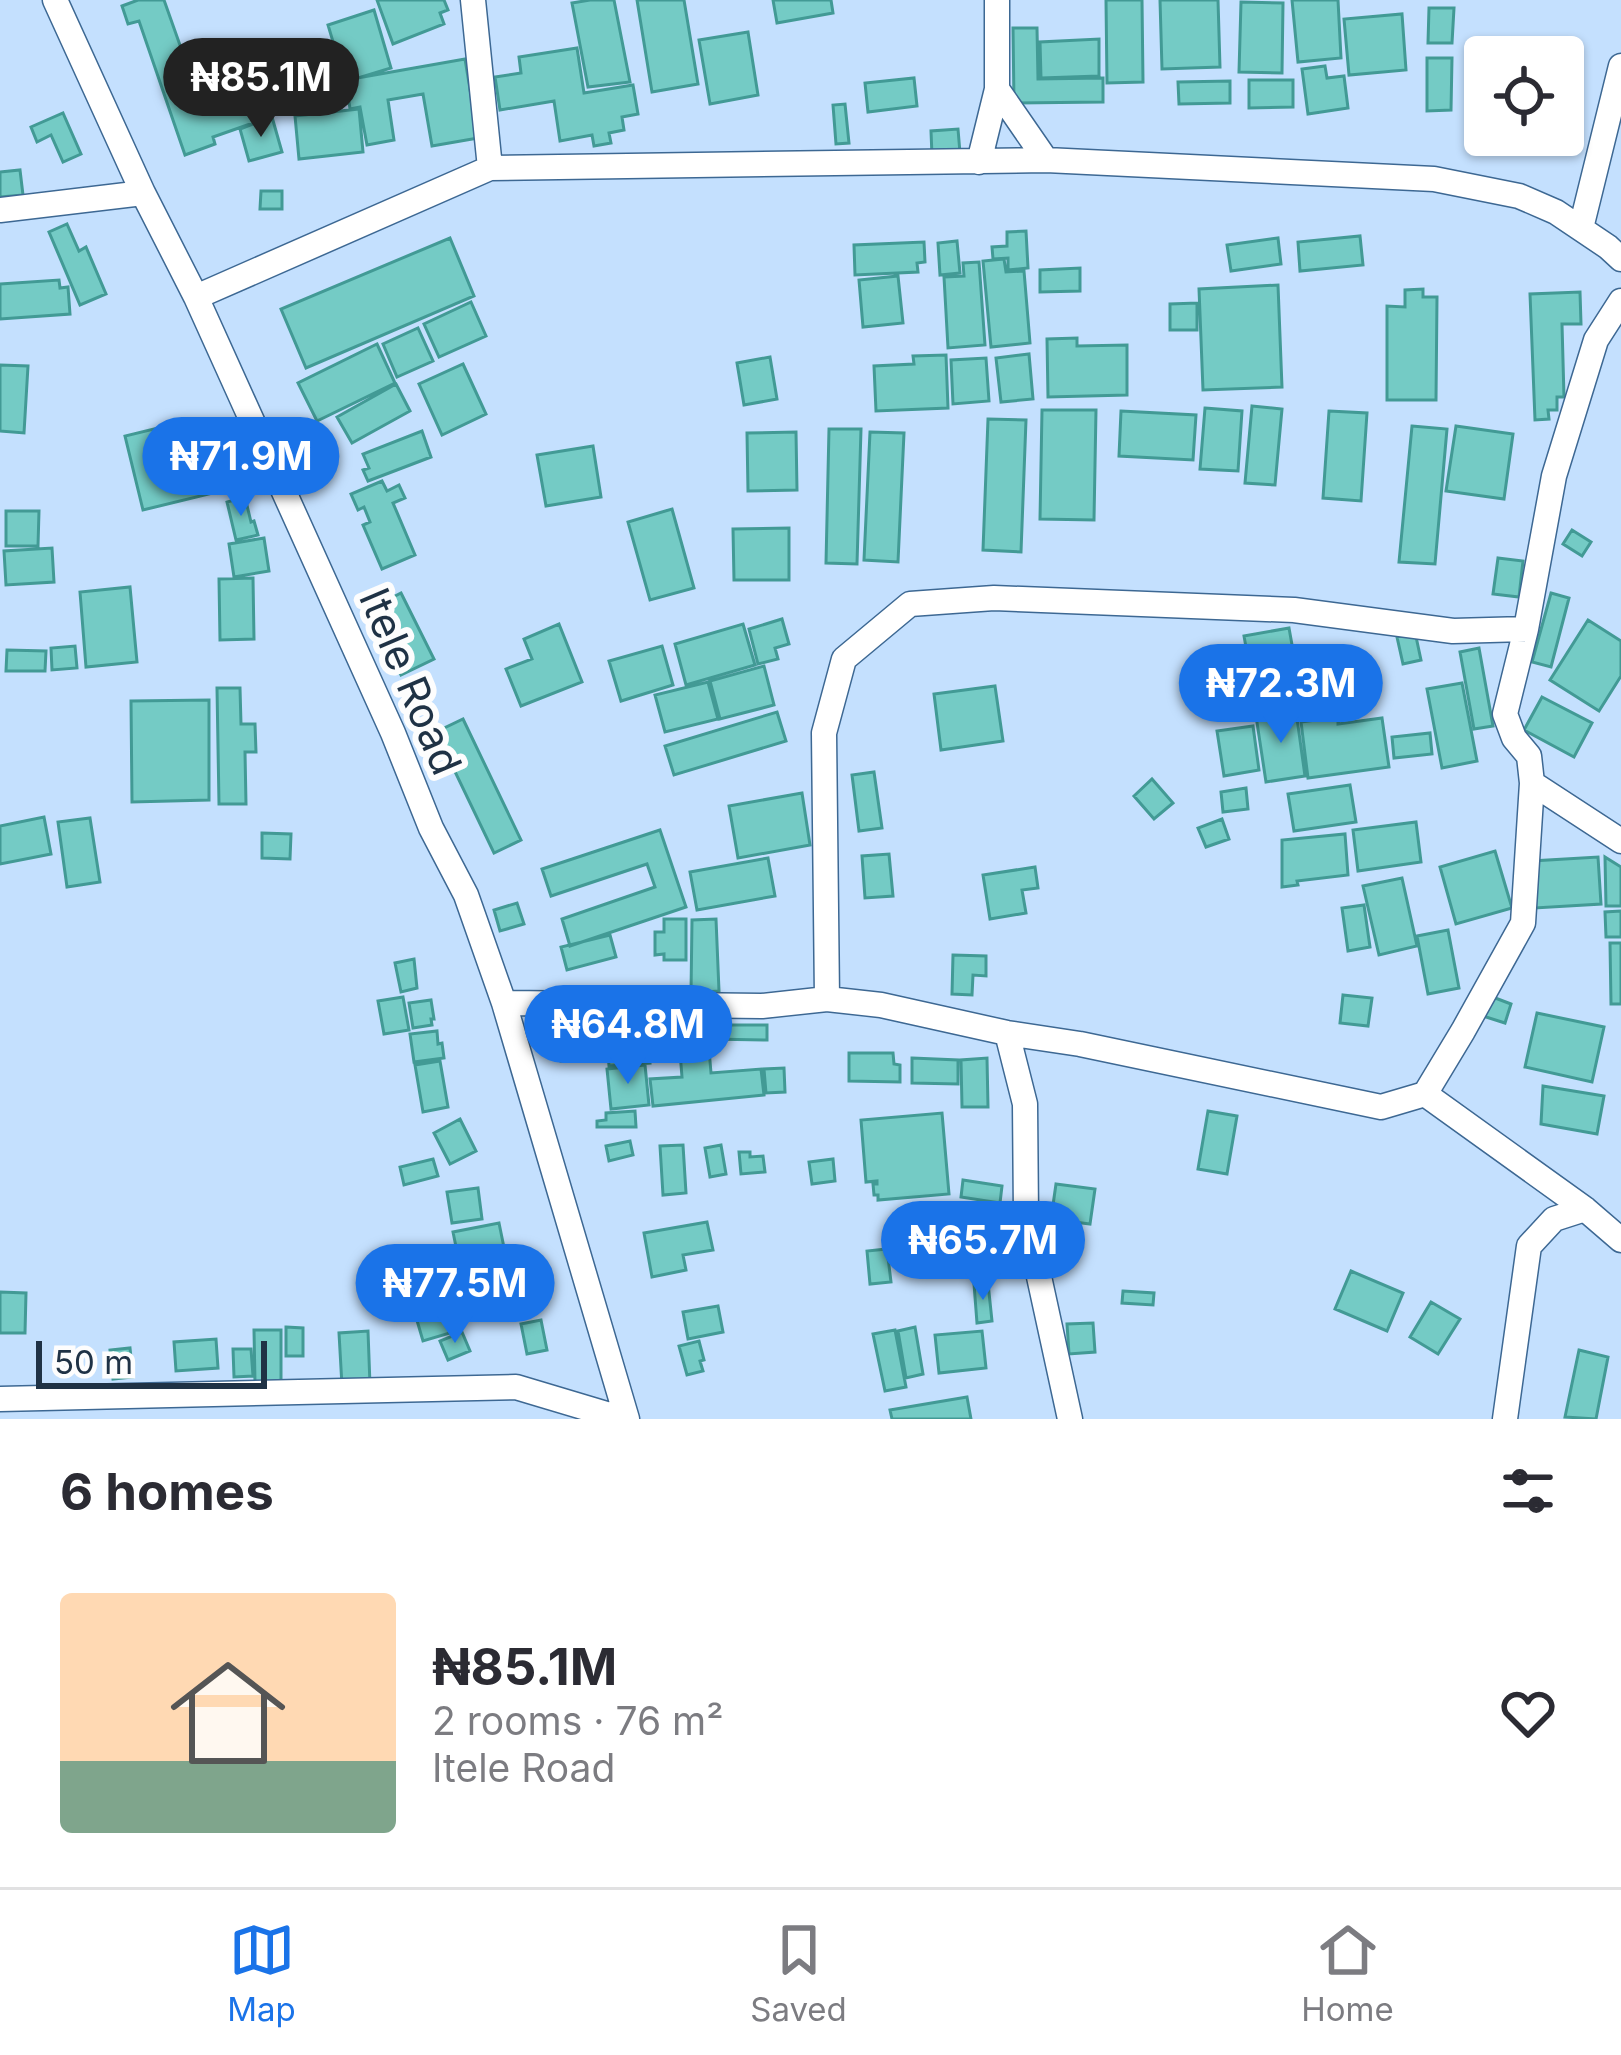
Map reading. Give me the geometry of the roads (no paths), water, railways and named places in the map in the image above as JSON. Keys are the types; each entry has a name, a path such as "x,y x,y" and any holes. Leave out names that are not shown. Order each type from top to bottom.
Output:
{"street":[{"name":"Itele Road","path":"55,0 143,194 196,297 431,828 466,895 504,1003 625,1419"},
{"path":"473,0 490,168"},
{"path":"979,162 997,89 997,0"},
{"path":"1581,228 1621,66"},
{"path":"997,89 1046,160"},
{"path":"196,297 490,168 1046,160 1434,179 1519,196 1556,212 1621,259"},
{"path":"0,210 143,194"},
{"path":"504,1003 762,1006 827,999 881,1005 1381,1107 1425,1094 1523,923 1532,783 1529,756 1514,738 1505,714 1554,476 1596,340 1621,301"},
{"path":"827,999 824,733 844,659 910,604 994,598 1294,610 1453,632 1526,629"},
{"path":"1532,783 1621,841"},
{"path":"1007,1034 1024,1104 1026,1217 1070,1419"},
{"path":"1425,1094 1621,1240"},
{"path":"1505,1419 1528,1246 1554,1219 1585,1209"},
{"path":"0,1400 516,1387 625,1419"}]}
